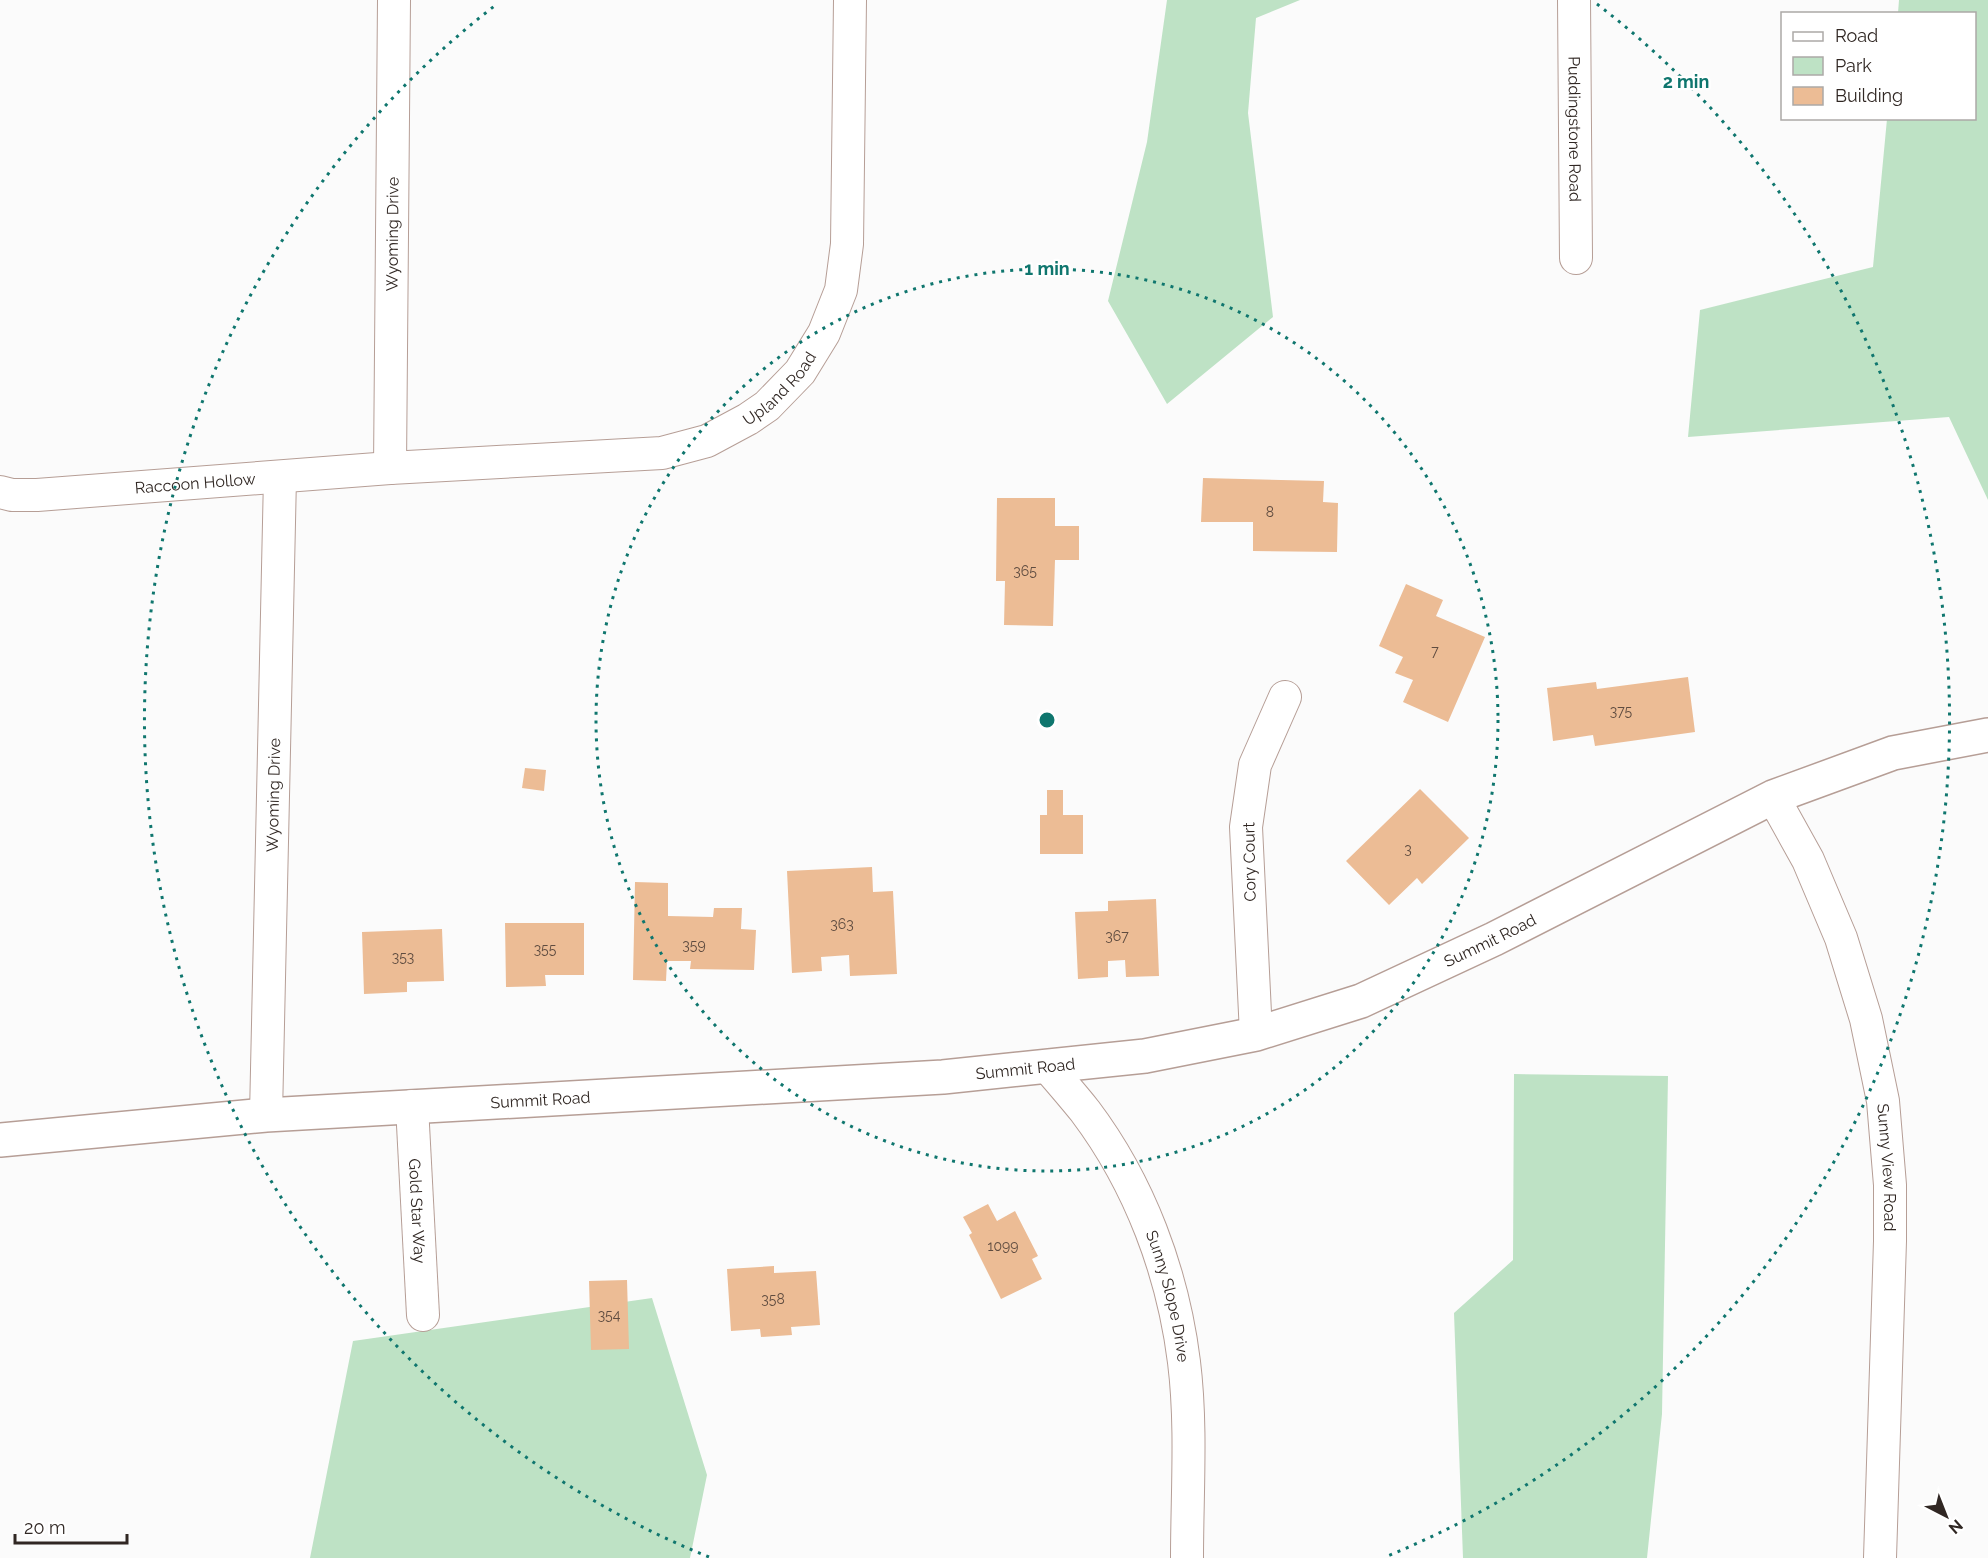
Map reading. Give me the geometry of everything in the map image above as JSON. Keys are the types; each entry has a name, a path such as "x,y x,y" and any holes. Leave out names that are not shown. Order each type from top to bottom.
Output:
{"main road":[{"name":"Summit Road","path":"0,1140 266,1114 943,1077 1145,1056 1256,1034 1361,1001 1494,939 1773,796 1893,753 1988,735"}],"street":[{"name":"Wyoming Drive","path":"390,468 394,0"},
{"name":"Upland Road","path":"390,468 662,453 707,441 748,420 766,406 800,372 825,333 841,290 847,244 850,0"},
{"name":"Puddingstone Road","path":"1574,0 1576,258"},
{"name":"Raccoon Hollow","path":"0,492 12,495 37,495 390,468"},
{"name":"Wyoming Drive","path":"266,1114 280,477"},
{"name":"Cory Court","path":"1256,1034 1246,827 1255,765 1284,697"},
{"name":"Sunny View Road","path":"1773,796 1808,860 1841,938 1866,1018 1883,1101 1890,1185 1890,1240 1880,1558"},
{"name":"Sunny Slope Drive","path":"1047,1066 1086,1112 1116,1158 1141,1206 1161,1257 1176,1310 1185,1364 1188,1420 1187,1558"},
{"name":"Gold Star Way","path":"412,1106 423,1315"}],"green space":[{"path":"1167,0 1300,0 1256,18 1248,113 1273,317 1167,404 1108,301 1147,142"},
{"path":"1899,0 1988,0 1988,500 1949,417 1688,437 1700,310 1873,267 1887,120 1976,120 1976,12 1898,12"},
{"path":"1514,1074 1668,1076 1662,1414 1647,1558 1463,1558 1454,1313 1513,1260"},
{"path":"652,1298 707,1475 690,1558 310,1558 353,1341"}],"building":[{"path":"1203,478 1324,481 1323,502 1338,503 1337,552 1253,551 1253,522 1201,522"},
{"path":"997,498 1055,498 1055,526 1079,526 1079,560 1055,560 1053,626 1004,625 1005,581 996,581"},
{"path":"1406,584 1443,600 1436,616 1485,637 1448,722 1403,702 1413,680 1395,673 1403,657 1379,646"},
{"path":"1688,677 1695,732 1595,746 1593,735 1553,741 1547,688 1596,682 1597,689"},
{"path":"525,768 546,770 544,791 522,788"},
{"path":"1420,789 1469,838 1422,884 1417,878 1389,905 1346,861"},
{"path":"1047,790 1063,790 1063,815 1083,815 1083,854 1040,854 1040,815 1047,815"},
{"path":"872,867 873,892 893,891 897,974 850,976 849,955 821,957 822,971 792,973 787,871"},
{"path":"635,882 668,883 668,916 713,917 714,908 742,908 741,929 756,930 754,970 690,969 691,961 667,961 666,981 633,980"},
{"path":"1156,899 1159,976 1126,977 1125,960 1108,961 1108,977 1078,979 1075,912 1108,911 1108,901"},
{"path":"505,923 584,923 584,975 545,975 546,986 506,987"},
{"path":"442,929 444,981 407,982 407,992 364,994 362,932"},
{"path":"988,1204 997,1221 1015,1211 1038,1256 1032,1259 1042,1279 1001,1299 969,1235 972,1233 963,1217"},
{"path":"774,1266 774,1273 816,1271 820,1325 791,1327 792,1335 761,1337 760,1329 731,1331 727,1269"},
{"path":"627,1280 629,1349 591,1350 589,1281"}]}
